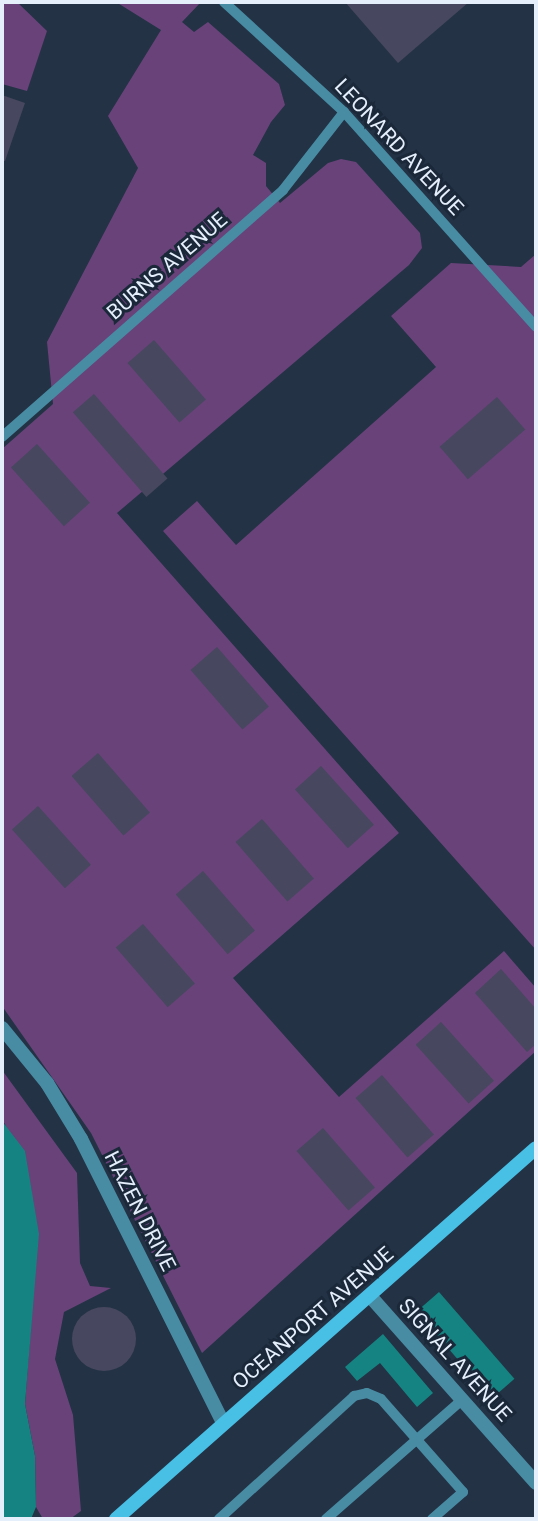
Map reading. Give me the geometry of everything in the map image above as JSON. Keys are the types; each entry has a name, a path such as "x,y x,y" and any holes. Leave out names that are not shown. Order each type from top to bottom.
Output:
{"main road":[{"name":"OCEANPORT AVENUE","path":"116,1519 536,1148"}],"street":[{"name":"HAZEN DRIVE","path":"2,1028 47,1083 81,1139 223,1423"},
{"name":"SIGNAL AVENUE","path":"370,1296 536,1483"}],"lane":[{"name":"LEONARD AVENUE","path":"224,2 345,112 536,327"},
{"name":"BURNS AVENUE","path":"2,437 283,190 345,112"},
{"path":"219,1519 354,1396 367,1393 381,1399 463,1492 432,1519"},
{"path":"326,1519 462,1400"}],"shaded area":[{"path":"2,2 17,2 47,31 27,91 2,84"},
{"path":"116,2 201,2 182,22 194,32 208,22 279,84 285,105 271,122 253,155 266,163 266,186 280,203 328,163 341,159 356,162 420,233 422,248 409,265 117,513 399,833 233,978 339,1097 504,951 536,988 536,1051 202,1353 91,1133 2,1006 2,449 53,404 47,342 138,168 108,116 161,30"},
{"path":"536,254 536,950 163,531 197,501 236,545 436,367 391,316 451,263 521,267"},
{"path":"2,1070 77,1173 80,1263 90,1286 111,1288 64,1312 55,1359 73,1415 81,1511 70,1519 43,1519 36,1507 35,1456 25,1404 31,1324 5,1124 2,1121"},
{"path":"2,1121 25,1151 39,1234 25,1404 35,1456 36,1507 31,1519 2,1519"},
{"path":"439,1292 514,1379 492,1398 416,1312"},
{"path":"383,1334 433,1393 417,1407 380,1363 357,1381 345,1367"}],"building":[{"path":"345,2 469,2 398,63"},
{"path":"2,95 25,103 5,161 2,161"},
{"path":"154,340 206,400 179,423 128,363"},
{"path":"94,394 167,479 146,497 73,412"},
{"path":"497,397 525,429 468,479 440,447"},
{"path":"37,444 90,503 64,526 11,467"},
{"path":"217,647 269,707 242,730 191,670"},
{"path":"98,753 150,813 123,836 72,776"},
{"path":"321,766 374,825 348,848 295,789"},
{"path":"38,806 91,865 65,888 12,829"},
{"path":"262,819 314,879 287,902 236,842"},
{"path":"203,871 255,931 228,954 176,895"},
{"path":"143,924 195,984 168,1007 116,948"},
{"path":"501,969 536,1009 536,1044 527,1052 475,993"},
{"path":"441,1022 494,1081 469,1103 416,1045"},
{"path":"382,1075 434,1135 407,1158 356,1098"},
{"path":"323,1128 375,1188 348,1211 297,1151"},
{"path":"104,1307 116,1309 127,1316 134,1327 134,1351 127,1362 116,1369 104,1371 92,1369 81,1362 74,1351 72,1339 74,1327 81,1316 92,1309"}]}
